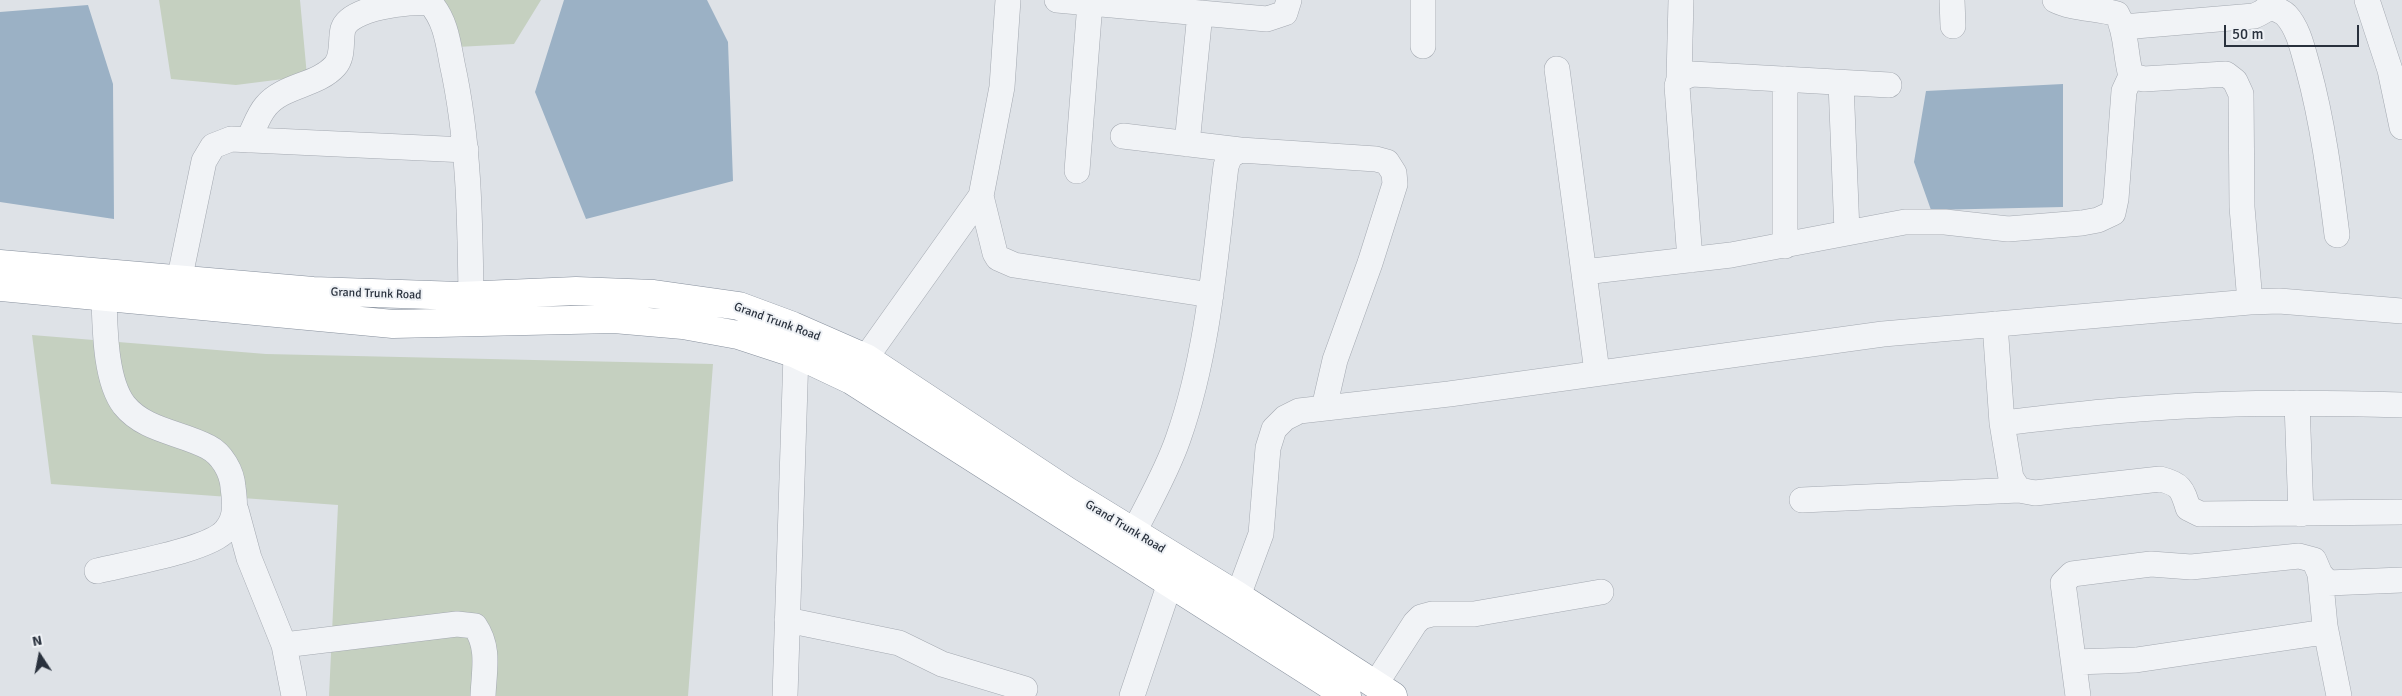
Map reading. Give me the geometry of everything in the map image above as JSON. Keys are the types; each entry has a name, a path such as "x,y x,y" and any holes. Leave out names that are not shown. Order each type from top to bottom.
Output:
{"highway":[{"name":"Grand Trunk Road","path":"0,264 179,281 376,294 471,296 576,291 654,294 739,306 793,326 1170,583 1347,696"},
{"name":"Grand Trunk Road","path":"0,287 393,324 614,319 683,325 738,335 796,354 858,369 1059,486 1238,596 1384,690"}],"street":[{"path":"858,369 981,196 1002,87 1008,0"},
{"path":"1057,0 1165,5 1200,13 1267,19 1285,13 1289,0"},
{"path":"1423,0 1423,46"},
{"path":"1681,0 1679,79 1677,86 1690,260"},
{"path":"1952,0 1953,26"},
{"path":"1584,272 1690,260 1785,246 1847,232 1905,222 1924,221 2008,229 2098,220 2113,212 2116,199 2124,91 2131,76 2127,62 2123,27 2117,14 2055,0"},
{"path":"2366,0 2396,65 2402,127"},
{"path":"248,140 266,105 282,94 324,74 336,65 341,53 342,32 345,23 354,15 416,2 430,3 439,13 458,90 466,150 470,204 471,296"},
{"path":"1077,171 1090,3"},
{"path":"2123,27 2254,16 2264,11 2270,3 2285,14 2294,27 2302,48 2315,96 2327,157 2337,234"},
{"path":"1187,144 1200,13"},
{"path":"1556,69 1597,372"},
{"path":"1679,79 1692,74 1889,85"},
{"path":"2131,76 2144,79 2226,74 2235,81 2241,94 2242,207 2250,302"},
{"path":"1785,79 1785,246"},
{"path":"1841,83 1847,232"},
{"path":"1123,136 1240,150 1376,159 1387,162 1394,173 1395,184 1370,263 1335,360 1324,408"},
{"path":"179,281 204,161 213,146 231,139 466,150"},
{"path":"1134,532 1178,441 1206,333 1226,166 1230,156 1240,150"},
{"path":"981,196 995,253 1002,261 1014,265 1211,295"},
{"path":"104,298 107,353 112,377 123,404 143,422 208,447 223,460 233,482 236,510 249,558 284,644 294,696"},
{"path":"1238,596 1261,534 1268,448 1274,429 1285,418 1299,410 1449,394 1597,372 1883,334 2250,302 2279,301 2402,311"},
{"path":"1995,324 2002,423 2011,478 2019,490"},
{"path":"785,696 796,354"},
{"path":"2002,423 2139,409 2298,403 2402,405"},
{"path":"2298,403 2301,514"},
{"path":"1802,500 2019,490 2035,493 2160,479 2175,482 2184,492 2188,508 2200,514 2402,512"},
{"path":"97,571 206,544 226,530 236,510"},
{"path":"2078,696 2063,583 2072,574 2151,564 2191,567 2299,556 2314,560 2320,574 2325,626 2339,696"},
{"path":"2320,574 2328,582 2402,580"},
{"path":"1135,695 1170,583"},
{"path":"1384,690 1415,623 1421,617 1438,614 1474,614 1601,592"},
{"path":"787,620 899,643 942,664 1025,689"},
{"path":"284,644 458,624 475,626 483,638 483,696"},
{"path":"2074,662 2163,657 2318,633 2325,626"},
{"path":"1293,661 1320,696"}],"green space":[{"path":"159,0 300,0 307,76 236,85 171,79"},
{"path":"444,0 541,0 514,44 457,47"},
{"path":"32,335 266,354 713,364 688,696 329,696 338,505 51,484"}],"water":[{"path":"564,0 707,0 728,42 733,181 586,219 535,92"},
{"path":"88,5 113,84 114,219 0,202 0,12"},
{"path":"2063,84 2063,207 1931,210 1914,162 1926,91"}]}
